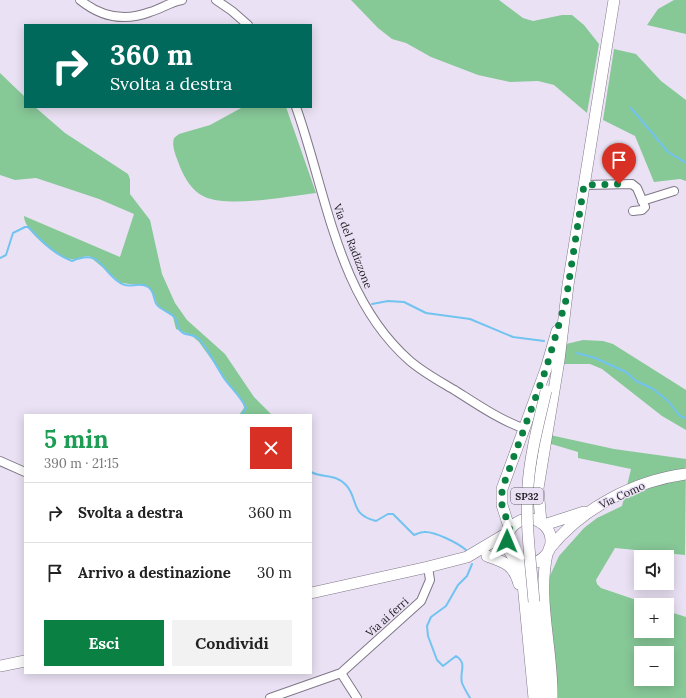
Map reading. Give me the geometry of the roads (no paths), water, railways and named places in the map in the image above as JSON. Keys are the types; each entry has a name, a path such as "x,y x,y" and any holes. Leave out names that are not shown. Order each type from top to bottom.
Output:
{"main road":[{"name":"SP32","path":"544,698 529,604 528,487 532,454 566,300 614,0"},
{"path":"534,698 529,604 522,573 517,560 508,548 507,541 509,531 502,505 502,489 519,447 546,369 566,300"},
{"path":"542,524 538,488 559,360 566,300"},
{"name":"Via Como","path":"548,552 567,530 592,510 612,498 639,486 667,477 686,474"},
{"path":"539,504 543,510 551,515 574,516"},
{"path":"502,505 512,514 523,520"},
{"path":"542,524 592,510"},
{"path":"312,593 428,567 467,556 509,531 516,523 523,520 532,519 542,524 550,535 543,578 552,698"},
{"path":"467,556 487,556 532,563 543,558 548,552"},
{"path":"487,556 503,562 516,572 529,604"},
{"path":"312,589 325,590"},
{"path":"0,666 24,661"}],"street":[{"path":"80,0 97,12 121,18 149,13 182,0"},
{"path":"216,0 247,24"},
{"name":"Via del Radizzone","path":"296,108 338,244 353,283 378,326 412,362 507,423"},
{"path":"584,185 632,184 637,188 645,207 642,210 633,211"},
{"path":"642,200 674,191"},
{"path":"507,423 525,430"},
{"path":"507,423 518,436 519,447"},
{"path":"0,461 24,472"},
{"name":"Via ai ferri","path":"270,698 341,673 421,601 430,580 428,567"},
{"path":"341,673 357,698"}],"waterway":[{"path":"631,108 668,152 686,163"},
{"path":"0,258 6,255 13,233 28,227 48,247 65,258 72,261 90,257 96,259 109,274 122,284 128,286 145,285 152,291 157,305 173,316 176,320 178,328 185,334 196,337 201,341 226,381 244,404 246,408 243,414"},
{"path":"372,304 388,301 404,302 426,313 470,319 513,337 544,341"},
{"path":"577,353 595,358 626,372 636,381 653,389 668,401 680,416 686,418"},
{"path":"312,472 338,479 346,485 350,490 358,510 367,518 376,521 388,514 393,514 414,535 423,532 434,533 452,541 466,550"},
{"path":"470,698 461,679 462,662 456,656 443,666 437,660 428,636 427,626 431,617 446,606 458,585 467,576 472,564"}]}
